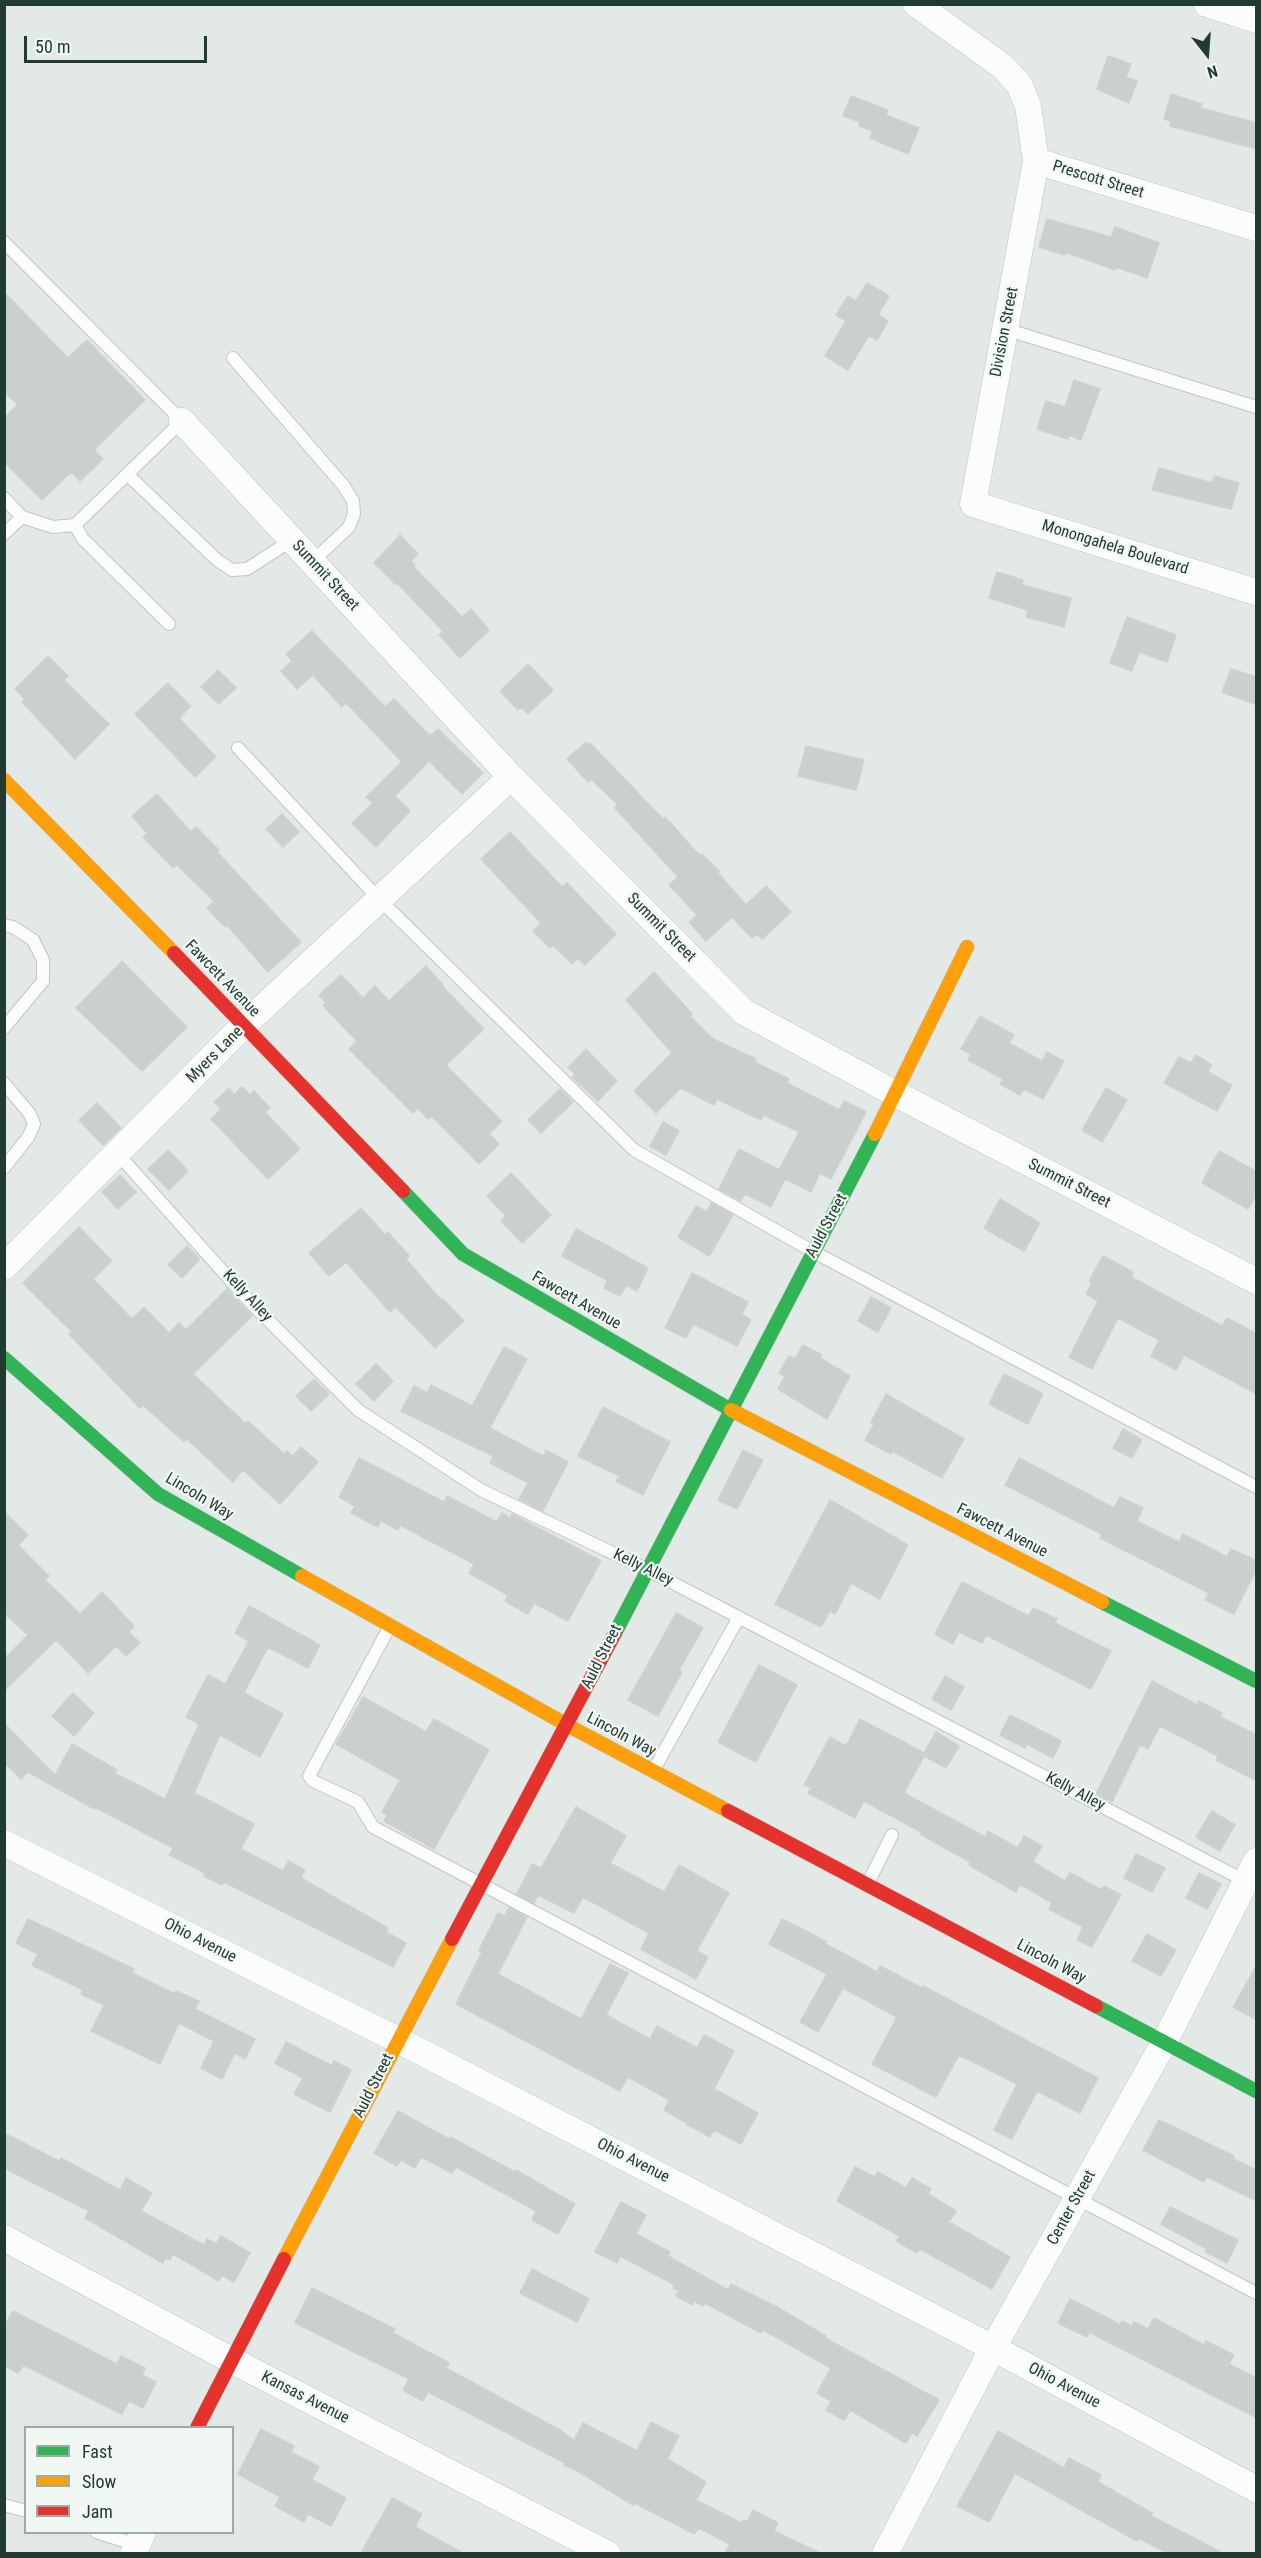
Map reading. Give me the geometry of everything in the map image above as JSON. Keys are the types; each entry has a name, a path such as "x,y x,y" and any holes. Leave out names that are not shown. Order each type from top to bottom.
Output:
{"street":[{"name":"Prescott Street","path":"916,4 1002,66 1018,84 1028,106 1036,161 1257,228"},
{"path":"1208,4 1257,20"},
{"name":"Division Street","path":"973,504 1036,161"},
{"name":"Summit Street","path":"182,421 511,777 744,1012 896,1094 1257,1281"},
{"name":"Monongahela Boulevard","path":"973,504 1257,592"},
{"name":"Myers Lane","path":"4,1267 244,1025 511,777"},
{"name":"Fawcett Avenue","path":"4,780 244,1025 463,1254 731,1410 1257,1681"},
{"name":"Auld Street","path":"198,2426 398,2040 567,1725 814,1252 896,1094 967,947"},
{"name":"Lincoln Way","path":"4,1358 158,1494 567,1725 1257,2091"},
{"name":"Ohio Avenue","path":"4,1843 398,2040 993,2348 1257,2489"},
{"name":"Center Street","path":"885,2553 993,2348 1165,2041 1253,1876"},
{"name":"Kansas Avenue","path":"4,2238 231,2360 608,2553"}],"lane":[{"path":"4,242 182,421 75,525 53,526 22,517 4,498"},
{"path":"1005,329 1257,407"},
{"path":"233,358 343,484 353,501 354,514 349,526 312,562"},
{"path":"127,474 217,560 232,570 247,569 292,540"},
{"path":"4,534 22,517"},
{"path":"75,525 83,539 169,624"},
{"path":"238,748 379,899 634,1150 814,1252 1257,1487"},
{"path":"4,925 12,927 33,940 43,960 44,981 4,1028"},
{"path":"4,1083 30,1114 34,1124 29,1136 4,1168"},
{"name":"Kelly Alley","path":"117,1153 250,1302 358,1410 481,1490 648,1570 1253,1876"},
{"path":"653,1771 740,1617"},
{"path":"391,1626 309,1776 313,1781 358,1802 373,1827 1257,2293"},
{"path":"867,1884 892,1835"},
{"path":"4,2505 24,2510"},
{"path":"103,2534 138,2544"}],"building":[{"path":"1108,56 1131,64 1126,77 1137,81 1129,103 1097,89"},
{"path":"1171,94 1202,104 1200,108 1257,123 1257,149 1170,126 1171,121 1164,119"},
{"path":"851,96 888,110 886,115 919,128 908,154 870,138 873,131 859,126 860,122 843,116"},
{"path":"1047,219 1111,237 1115,227 1159,243 1147,278 1116,267 1115,270 1065,252 1065,255 1039,247"},
{"path":"867,283 889,296 878,315 888,321 877,340 869,335 848,370 825,356 846,321 836,315 848,296 856,301"},
{"path":"4,292 68,358 87,340 145,400 94,450 103,459 80,481 71,472 42,500 4,462 4,418 18,405 4,391"},
{"path":"1074,380 1100,389 1081,440 1069,435 1068,439 1037,429 1046,401 1065,407"},
{"path":"1159,468 1212,483 1214,476 1239,483 1231,509 1152,490"},
{"path":"400,535 418,554 411,561 415,565 413,566 462,617 471,609 489,630 460,658 439,635 443,631 397,583 395,584 374,563"},
{"path":"997,572 1023,580 1022,585 1071,598 1064,627 1026,617 1028,610 989,598"},
{"path":"1127,617 1176,635 1167,662 1139,652 1132,671 1110,663"},
{"path":"312,631 385,707 394,699 430,736 438,729 483,773 462,794 429,761 395,796 410,811 376,847 352,823 373,803 366,797 402,762 354,711 345,703 342,707 313,675 297,689 281,671 292,661 286,654"},
{"path":"48,656 68,676 64,680 109,724 75,759 22,702 25,699 15,689"},
{"path":"528,664 553,690 528,714 521,707 518,710 500,691"},
{"path":"1231,669 1257,677 1257,705 1222,692"},
{"path":"218,670 236,688 219,704 201,687"},
{"path":"168,683 191,706 179,718 216,757 195,777 135,714"},
{"path":"586,742 588,745 590,743 663,819 665,817 700,856 702,854 719,871 718,873 746,905 766,886 791,912 762,939 757,934 752,938 732,917 706,941 689,922 697,915 669,885 678,877 615,808 618,805 591,779 588,782 567,759"},
{"path":"806,746 864,760 856,790 798,776"},
{"path":"157,794 191,832 196,827 219,850 217,852 301,942 268,972 227,925 225,927 207,908 214,901 177,865 173,868 143,837 147,833 132,816"},
{"path":"282,814 299,832 283,847 266,829"},
{"path":"510,832 562,887 567,883 616,934 585,965 578,958 572,964 553,945 550,948 533,931 541,923 481,859"},
{"path":"122,961 187,1027 142,1071 76,1008"},
{"path":"426,966 484,1029 446,1065 502,1121 489,1134 499,1144 479,1164 431,1116 428,1119 418,1108 413,1113 349,1049 357,1041 323,1006 326,1003 319,995 341,975 363,998 375,986 389,1001"},
{"path":"654,972 692,1014 690,1016 713,1039 756,1059 754,1062 789,1079 787,1083 839,1110 844,1101 866,1112 831,1179 820,1173 811,1192 785,1179 771,1207 745,1194 741,1201 719,1189 739,1149 779,1170 799,1132 764,1115 761,1120 717,1099 714,1105 681,1088 656,1113 634,1091 672,1053 626,1000"},
{"path":"980,1016 1014,1035 1009,1043 1042,1061 1047,1052 1064,1061 1043,1099 1024,1089 1020,1095 1000,1084 1003,1079 968,1060 971,1054 961,1049"},
{"path":"586,1049 617,1081 598,1101 572,1077 575,1074 568,1067"},
{"path":"1196,1055 1212,1065 1208,1072 1232,1085 1217,1111 1164,1083 1179,1057 1191,1063"},
{"path":"242,1087 250,1095 254,1091 270,1108 265,1112 300,1149 268,1179 211,1119 221,1109 214,1102 229,1088 234,1095"},
{"path":"1106,1088 1127,1100 1102,1142 1082,1130"},
{"path":"560,1089 573,1102 541,1133 528,1120"},
{"path":"97,1103 121,1128 103,1145 79,1120"},
{"path":"663,1122 679,1131 666,1155 650,1146"},
{"path":"168,1150 188,1171 169,1190 148,1169"},
{"path":"1219,1151 1257,1172 1257,1193 1248,1209 1202,1183"},
{"path":"511,1173 551,1215 522,1243 501,1221 506,1216 487,1196"},
{"path":"120,1175 136,1192 118,1209 102,1192"},
{"path":"1000,1199 1040,1223 1024,1251 984,1228"},
{"path":"711,1203 733,1215 709,1256 678,1237 696,1206 707,1212"},
{"path":"361,1208 385,1235 388,1232 409,1256 406,1259 441,1300 442,1298 464,1321 435,1348 396,1307 390,1312 346,1262 329,1276 309,1253"},
{"path":"79,1227 112,1261 93,1279 132,1319 144,1307 169,1333 179,1323 186,1330 227,1289 252,1316 193,1374 245,1423 248,1421 284,1454 287,1451 293,1456 301,1447 318,1462 280,1504 243,1470 233,1482 187,1439 184,1442 143,1405 140,1408 69,1334 72,1332 23,1283"},
{"path":"576,1229 648,1268 637,1291 626,1285 620,1296 604,1288 607,1280 562,1256"},
{"path":"187,1246 200,1259 182,1278 168,1265"},
{"path":"1103,1256 1133,1272 1131,1277 1222,1326 1227,1318 1257,1334 1257,1394 1184,1355 1176,1370 1151,1356 1159,1340 1118,1318 1092,1369 1069,1357 1098,1301 1086,1294 1092,1283 1089,1281"},
{"path":"692,1273 748,1302 742,1314 751,1320 737,1346 693,1324 686,1338 665,1328"},
{"path":"871,1297 891,1308 878,1332 858,1321"},
{"path":"803,1345 822,1355 820,1358 850,1376 827,1419 778,1389 785,1376 779,1373 789,1356 795,1359"},
{"path":"504,1347 527,1359 490,1428 537,1453 544,1456 546,1450 568,1462 543,1511 519,1499 528,1483 490,1463 493,1456 401,1411 414,1386 427,1393 431,1385 472,1406"},
{"path":"376,1364 393,1381 374,1401 356,1384"},
{"path":"1004,1374 1043,1394 1028,1424 989,1404"},
{"path":"314,1379 329,1394 311,1411 296,1396"},
{"path":"886,1394 964,1439 942,1478 892,1451 891,1454 865,1440 874,1424 871,1422"},
{"path":"603,1407 670,1442 643,1495 616,1481 619,1476 578,1456"},
{"path":"1123,1429 1142,1440 1132,1458 1113,1448"},
{"path":"743,1450 763,1460 737,1509 718,1500"},
{"path":"359,1458 444,1502 447,1496 497,1522 502,1513 510,1518 512,1514 601,1561 568,1621 534,1603 528,1614 505,1601 508,1595 469,1573 474,1564 400,1525 398,1530 381,1521 378,1527 351,1513 355,1506 339,1497"},
{"path":"1019,1458 1114,1508 1120,1497 1143,1508 1137,1521 1179,1542 1183,1534 1227,1557 1231,1549 1257,1561 1257,1568 1234,1614 1205,1600 1209,1593 1100,1538 1102,1534 1005,1485"},
{"path":"830,1500 908,1545 880,1599 851,1583 835,1614 830,1611 821,1627 775,1604"},
{"path":"4,1511 28,1535 18,1545 49,1576 45,1580 80,1614 102,1592 134,1626 129,1632 140,1643 126,1656 116,1646 88,1673 56,1640 4,1691 4,1659 28,1635 4,1613"},
{"path":"962,1582 1029,1616 1033,1608 1057,1619 1055,1623 1111,1651 1091,1689 986,1635 982,1643 959,1632 953,1644 935,1634"},
{"path":"249,1606 320,1645 308,1668 268,1647 244,1693 283,1714 260,1757 220,1735 194,1793 254,1824 241,1849 283,1871 288,1861 305,1870 301,1878 388,1928 386,1932 406,1943 393,1967 224,1882 222,1885 204,1876 205,1873 169,1855 173,1848 95,1807 94,1809 28,1772 21,1779 4,1762 4,1723 55,1775 72,1744 117,1770 114,1773 165,1799 199,1724 186,1717 208,1675 225,1684 249,1641 235,1633"},
{"path":"676,1613 703,1628 679,1670 682,1672 658,1716 628,1700"},
{"path":"759,1665 797,1685 756,1762 718,1742"},
{"path":"945,1676 964,1687 951,1710 932,1699"},
{"path":"1152,1681 1197,1705 1199,1701 1222,1713 1220,1717 1257,1735 1257,1781 1216,1760 1218,1756 1160,1726 1148,1749 1140,1745 1112,1802 1096,1794"},
{"path":"73,1693 94,1713 74,1736 52,1716"},
{"path":"363,1697 426,1732 434,1719 489,1750 434,1849 384,1821 387,1815 382,1812 400,1780 336,1744"},
{"path":"1010,1715 1061,1741 1053,1758 1027,1744 1025,1748 1000,1735"},
{"path":"860,1719 924,1753 936,1732 959,1746 946,1768 924,1756 904,1793 985,1837 988,1831 1018,1848 1024,1836 1042,1846 1033,1862 1065,1881 1070,1873 1102,1890 1104,1886 1121,1895 1092,1947 1077,1940 1083,1927 1049,1909 1052,1903 1020,1884 1016,1892 969,1865 970,1862 920,1834 921,1832 864,1801 855,1818 808,1793 811,1788 804,1785 830,1737 846,1746"},
{"path":"576,1807 626,1836 610,1863 664,1892 679,1865 729,1893 697,1951 708,1957 696,1979 641,1949 649,1933 583,1897 574,1913 538,1895 534,1903 517,1894 532,1864 541,1868"},
{"path":"1212,1811 1235,1825 1220,1851 1196,1837"},
{"path":"1136,1854 1165,1868 1152,1892 1124,1878"},
{"path":"1199,1873 1221,1884 1207,1909 1186,1898"},
{"path":"509,1908 527,1917 498,1974 581,2019 610,1964 628,1973 606,2015 650,2039 657,2026 697,2048 704,2035 734,2051 714,2089 758,2113 741,2144 714,2130 710,2137 686,2124 664,2110 669,2100 628,2077 620,2091 456,2004 482,1952 479,1950 498,1913 505,1916"},
{"path":"28,1919 134,1969 132,1973 175,1994 176,1991 199,2001 195,2009 255,2039 245,2059 235,2053 222,2079 201,2068 214,2041 179,2023 160,2064 91,2031 104,2005 81,1994 83,1990 32,1965 38,1954 16,1943"},
{"path":"782,1919 827,1942 826,1944 877,1972 880,1966 922,1988 923,1986 1098,2078 1080,2113 1037,2091 1012,2139 994,2130 1017,2084 959,2055 936,2097 872,2064 897,2017 843,1988 818,2032 800,2022 827,1974 769,1944"},
{"path":"1147,1934 1176,1950 1161,1976 1132,1961"},
{"path":"1257,1965 1257,2020 1233,2007"},
{"path":"286,2042 332,2066 334,2061 351,2070 330,2112 294,2094 303,2078 275,2063"},
{"path":"398,2111 515,2172 516,2170 575,2204 558,2234 532,2220 536,2211 456,2167 452,2173 421,2157 415,2168 401,2160 397,2166 374,2153"},
{"path":"1159,2120 1234,2156 1233,2159 1257,2170 1257,2201 1207,2177 1204,2182 1143,2150"},
{"path":"4,2133 59,2161 61,2158 120,2190 126,2178 152,2193 141,2211 204,2245 207,2239 216,2244 221,2236 250,2253 234,2282 222,2275 219,2281 173,2254 170,2260 165,2258 163,2263 85,2218 89,2211 4,2168"},
{"path":"855,2167 875,2177 878,2172 906,2188 912,2178 931,2189 928,2194 956,2211 949,2222 1010,2257 992,2289 920,2249 917,2253 896,2241 900,2236 837,2201"},
{"path":"621,2202 646,2215 636,2234 670,2252 668,2256 728,2290 731,2284 775,2306 826,2336 825,2338 939,2400 917,2436 912,2432 906,2443 850,2410 844,2420 826,2410 831,2401 817,2393 831,2368 763,2330 761,2333 705,2303 703,2306 694,2301 692,2305 676,2296 679,2291 673,2288 675,2285 620,2256 617,2263 595,2252"},
{"path":"1170,2207 1238,2240 1227,2263 1205,2252 1207,2249 1161,2224"},
{"path":"532,2269 589,2299 577,2322 520,2293"},
{"path":"312,2288 395,2329 393,2333 449,2363 446,2368 560,2430 574,2440 583,2423 637,2451 651,2422 679,2436 667,2459 706,2482 696,2500 741,2523 743,2520 747,2522 753,2510 778,2523 774,2531 820,2553 725,2553 730,2544 699,2528 694,2534 635,2503 633,2505 564,2465 565,2463 428,2392 423,2401 403,2390 409,2379 295,2323"},
{"path":"1070,2299 1121,2325 1122,2321 1132,2326 1134,2322 1148,2329 1154,2318 1204,2345 1206,2341 1234,2355 1229,2364 1257,2378 1257,2418 1089,2332 1087,2337 1058,2323"},
{"path":"13,2311 117,2364 121,2356 145,2368 142,2375 156,2382 143,2408 129,2401 122,2414 23,2365 18,2373 4,2365 4,2327"},
{"path":"261,2429 294,2446 291,2452 319,2467 312,2480 346,2498 331,2526 308,2514 304,2522 275,2506 280,2497 238,2474"},
{"path":"998,2431 1064,2468 1069,2458 1101,2475 1098,2482 1152,2513 1151,2516 1223,2553 1168,2553 1138,2538 1137,2541 1015,2473 989,2522 957,2506"},
{"path":"392,2498 422,2514 415,2527 463,2553 361,2553"}],"traffic: fast":[{"path":"615,1633 875,1134"},
{"path":"403,1191 463,1254 731,1410"},
{"path":"4,1358 158,1494 302,1576"},
{"path":"1102,1602 1256,1681"},
{"path":"1096,2006 1256,2091"}],"traffic: slow":[{"path":"4,780 174,953"},
{"path":"875,1134 967,947"},
{"path":"731,1410 1102,1602"},
{"path":"302,1576 567,1725 728,1811"},
{"path":"284,2259 452,1939"}],"traffic: jam":[{"path":"174,953 403,1191"},
{"path":"452,1939 615,1633"},
{"path":"728,1811 1096,2006"},
{"path":"198,2426 284,2259"}]}
